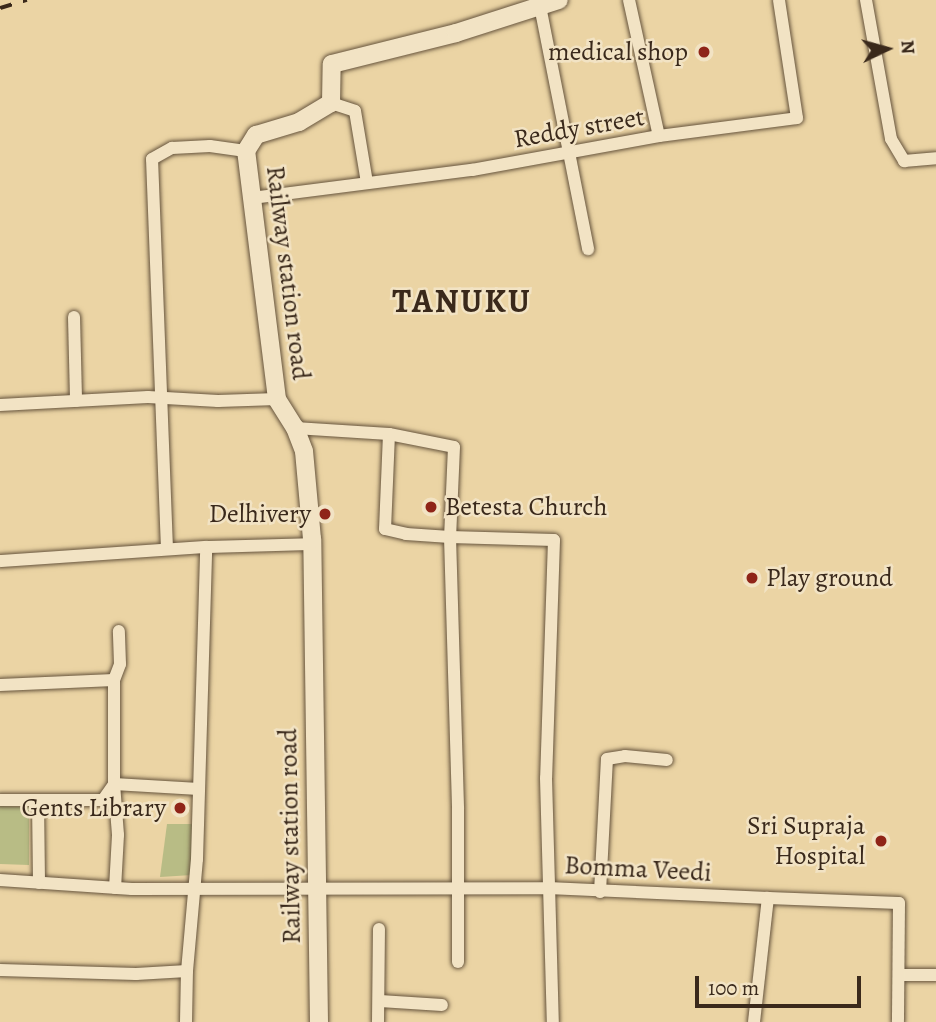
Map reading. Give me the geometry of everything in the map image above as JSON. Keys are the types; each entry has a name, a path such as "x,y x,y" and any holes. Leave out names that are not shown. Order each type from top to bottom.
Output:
{"street":[{"path":"367,183 355,111 331,103 332,64 456,33 559,0"},
{"path":"629,0 659,136"},
{"name":"Reddy street","path":"252,198 472,170 659,136 797,118 779,0"},
{"path":"866,0 891,139 904,161 936,158"},
{"path":"540,6 588,249"},
{"name":"Railway station road","path":"319,1022 312,544 304,451 295,428 277,399 246,151 256,135 299,122 331,103"},
{"path":"167,549 159,398 152,159 172,148 210,146 246,151"},
{"path":"74,317 76,401"},
{"path":"0,405 159,398 218,401 277,399"},
{"path":"295,428 389,434 454,447 450,537 458,962"},
{"path":"389,434 385,529 406,534 450,537 554,540 547,673 552,1022"},
{"path":"0,561 167,549 312,544"},
{"path":"187,1022 187,971 199,789 206,547"},
{"path":"116,888 118,835 114,784 114,680 120,664 119,631"},
{"path":"0,685 114,680"},
{"path":"600,892 607,759 625,756 667,760"},
{"path":"114,784 199,789"},
{"path":"0,800 103,800 114,784"},
{"path":"38,800 38,883"},
{"path":"0,880 116,888 458,887"},
{"name":"Bomma Veedi","path":"458,887 548,888 899,904 899,975"},
{"path":"754,1022 768,898"},
{"path":"378,1022 379,929"},
{"path":"0,970 136,974 187,971"},
{"path":"898,1022 899,975 936,975"},
{"path":"380,1001 442,1006"}],"green space":[{"path":"0,806 29,807 29,865 0,864"},
{"path":"167,824 193,824 192,875 160,877"}],"railway":[{"path":"0,8 27,0"}],"place":[{"name":"medical shop","path":"704,52"},
{"name":"Betesta Church","path":"431,507"},
{"name":"Delhivery","path":"325,514"},
{"name":"Play ground","path":"752,578"},
{"name":"Gents Library","path":"180,808"},
{"name":"Sri Supraja Hospital","path":"881,841"}],"district":[{"name":"TANUKU","path":"462,301"}]}
